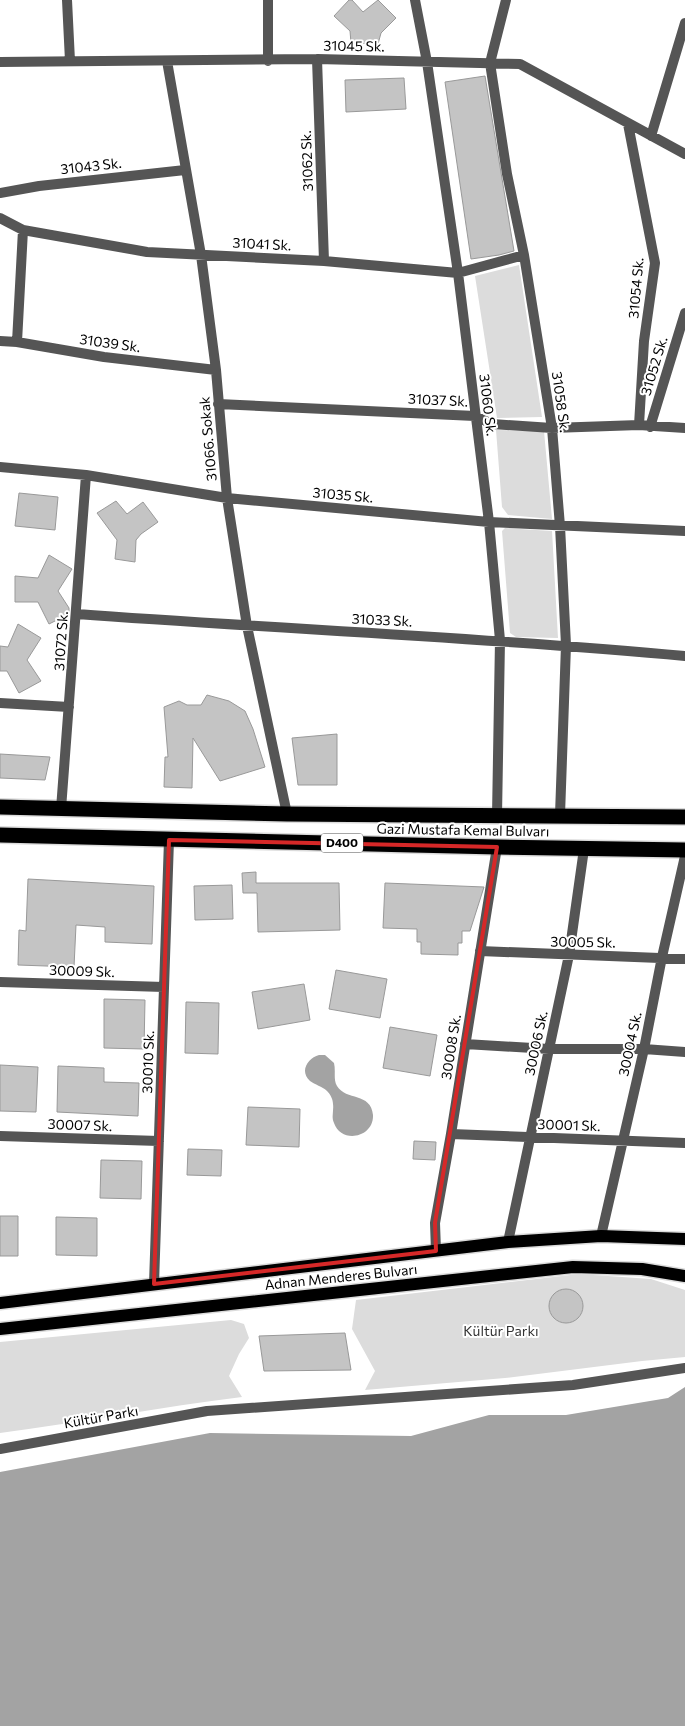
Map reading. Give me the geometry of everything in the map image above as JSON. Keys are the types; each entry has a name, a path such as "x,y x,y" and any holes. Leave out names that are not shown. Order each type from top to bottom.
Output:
{"highway":[{"name":"Gazi Mustafa Kemal Bulvarı","path":"0,808 287,814 497,816 560,814 685,817"},
{"name":"Gazi Mustafa Kemal Bulvarı","path":"0,835 685,850"}],"main road":[{"path":"679,1239 685,1231"},
{"name":"Adnan Menderes Bulvarı","path":"0,1303 508,1242 601,1236 679,1239"},
{"name":"Adnan Menderes Bulvarı","path":"0,1329 573,1267 642,1269 685,1276"}],"street":[{"path":"67,0 70,61"},
{"path":"268,0 268,60"},
{"name":"31060 Sk.","path":"415,0 427,62 458,273 489,522 500,640 497,816"},
{"name":"31058 Sk.","path":"506,0 490,63 507,174 524,255 552,428 560,526 566,645 560,814"},
{"path":"651,136 685,23"},
{"name":"31045 Sk.","path":"0,62 317,59 520,64 685,154"},
{"name":"31062 Sk.","path":"317,59 324,261"},
{"name":"31066. Sokak","path":"167,61 201,255 216,370 227,498 247,626 287,814"},
{"name":"31054 Sk.","path":"628,124 655,263 644,341 639,425"},
{"name":"31043 Sk.","path":"0,194 39,186 185,170"},
{"name":"31041 Sk.","path":"0,218 23,230 147,252 324,261 458,273 524,255"},
{"path":"17,342 23,230"},
{"name":"31052 Sk.","path":"650,427 685,312"},
{"name":"31039 Sk.","path":"0,341 17,342 104,357 216,370"},
{"name":"31037 Sk.","path":"218,404 475,416 492,424 552,428 639,425 685,428"},
{"name":"31035 Sk.","path":"0,467 86,475 227,498 489,522 685,531"},
{"name":"31072 Sk.","path":"61,809 86,475"},
{"name":"31033 Sk.","path":"77,614 247,626 500,640 685,656"},
{"path":"0,703 69,708"},
{"name":"30010 Sk.","path":"154,1284 169,840"},
{"name":"30008 Sk.","path":"436,1251 435,1223 497,847"},
{"name":"30006 Sk.","path":"508,1242 569,956 584,849"},
{"name":"30004 Sk.","path":"601,1236 644,1049 662,957 685,856"},
{"name":"30005 Sk.","path":"480,952 685,959"},
{"name":"30009 Sk.","path":"0,982 164,987"},
{"path":"465,1044 549,1049 644,1049 685,1052"},
{"name":"30001 Sk.","path":"451,1134 685,1143"},
{"name":"30007 Sk.","path":"0,1136 159,1141"},
{"name":"Kültür Parkı","path":"0,1449 207,1412 574,1386 685,1368"}],"highlighted area":[{"path":"169,840 497,847 435,1223 436,1251 154,1284"}],"green space":[{"path":"519,265 542,417 497,418 475,276"},
{"path":"496,430 544,431 552,519 508,515 502,507"},
{"path":"505,528 552,531 558,638 516,637 510,633 502,531"},
{"name":"Kültür Parkı","path":"579,1274 651,1279 685,1290 685,1357 505,1378 365,1390 375,1371 352,1329 356,1300"},
{"path":"231,1320 244,1324 249,1338 229,1376 242,1397 0,1433 0,1342"}],"shaded area":[{"path":"319,1055 325,1055 334,1063 336,1083 341,1091 363,1100 371,1108 373,1115 372,1123 363,1133 350,1136 338,1130 333,1121 332,1098 325,1089 310,1081 307,1077 305,1073 306,1065 311,1059"},
{"path":"685,1387 685,1726 0,1726 0,1472 210,1433 411,1436 489,1415 566,1415 668,1398"}],"building":[{"path":"349,0 352,0 363,12 378,0 396,18 381,33 378,44 351,43 350,31 334,16"},
{"path":"485,76 514,251 471,259 445,82"},
{"path":"404,78 406,109 346,112 345,80"},
{"path":"19,493 58,497 55,530 15,526"},
{"path":"116,501 127,514 143,502 158,522 136,540 135,562 115,559 117,540 97,513"},
{"path":"49,555 72,569 58,591 69,608 69,614 49,624 38,602 15,602 15,576 38,578"},
{"path":"18,624 41,638 27,660 41,681 19,693 7,671 0,671 0,646 8,647"},
{"path":"207,695 229,701 245,711 265,767 220,781 193,738 192,788 164,787 165,757 168,757 164,707 179,701 187,705 201,705"},
{"path":"337,734 337,785 298,785 292,738"},
{"path":"0,754 50,757 45,780 0,778"},
{"path":"256,872 256,883 339,883 340,930 258,932 257,893 243,893 242,873"},
{"path":"28,879 154,886 152,944 105,942 105,927 76,925 74,967 18,965 19,930 26,931"},
{"path":"385,883 484,887 470,931 462,931 462,943 458,943 458,955 421,954 421,942 417,942 417,929 383,928"},
{"path":"232,885 233,919 195,920 194,886"},
{"path":"336,970 387,979 380,1018 329,1009"},
{"path":"304,984 310,1020 258,1029 252,992"},
{"path":"104,999 145,1000 144,1049 104,1048"},
{"path":"186,1002 219,1003 218,1054 185,1053"},
{"path":"390,1027 437,1035 430,1076 383,1068"},
{"path":"0,1065 38,1067 36,1112 0,1111"},
{"path":"58,1066 104,1068 104,1082 139,1083 138,1116 57,1112"},
{"path":"248,1107 300,1109 299,1147 246,1145"},
{"path":"414,1141 436,1142 435,1160 413,1159"},
{"path":"188,1149 222,1150 221,1176 187,1175"},
{"path":"101,1160 142,1161 141,1199 100,1198"},
{"path":"0,1216 18,1216 18,1256 0,1256"},
{"path":"56,1217 97,1218 97,1256 56,1255"},
{"path":"566,1289 578,1294 583,1306 578,1318 566,1323 554,1318 549,1306 554,1294"},
{"path":"345,1333 351,1370 264,1371 259,1336"}]}
